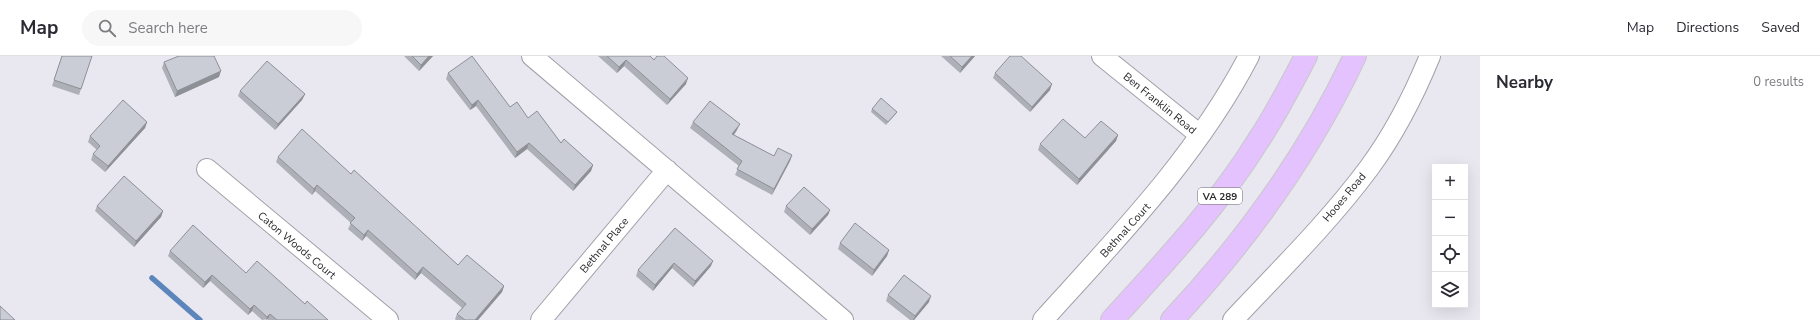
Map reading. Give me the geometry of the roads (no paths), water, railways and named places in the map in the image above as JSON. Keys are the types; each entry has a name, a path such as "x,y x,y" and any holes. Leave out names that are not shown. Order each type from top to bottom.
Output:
{"main road":[{"name":"VA 289","path":"1112,320 1179,247 1223,191 1258,142 1306,56"},
{"path":"1172,320 1225,260 1283,182 1318,126 1355,56"}],"street":[{"path":"532,56 842,320"},
{"name":"Ben Franklin Road","path":"1102,56 1200,135"},
{"name":"Bethnal Court","path":"1043,320 1145,208 1170,178 1237,80 1250,56"},
{"name":"Hooes Road","path":"1233,320 1340,204 1369,168 1393,131 1430,56"},
{"name":"Caton Woods Court","path":"207,169 388,320"},
{"name":"Bethnal Place","path":"541,320 667,170"}],"waterway":[{"path":"152,278 200,320"}]}
